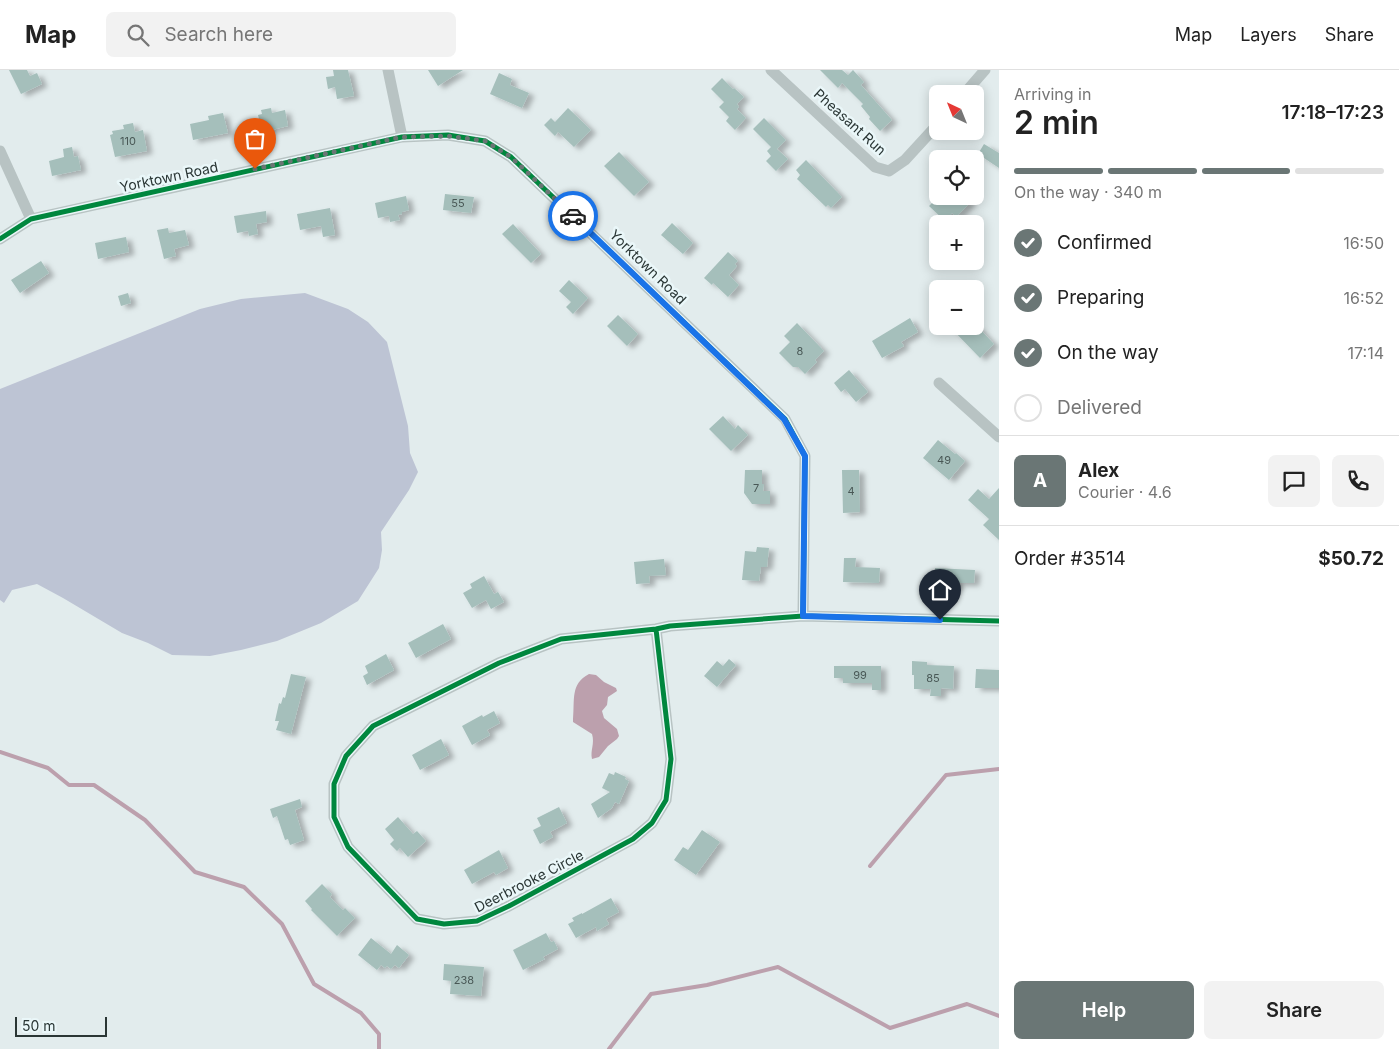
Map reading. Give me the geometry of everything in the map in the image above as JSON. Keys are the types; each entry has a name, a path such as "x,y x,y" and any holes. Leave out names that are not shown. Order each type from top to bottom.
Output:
{"street":[{"path":"388,70 402,137"},
{"name":"Pheasant Run","path":"770,70 875,167 890,171 905,160 929,134"},
{"path":"972,85 985,70"},
{"name":"Yorktown Road","path":"0,239 31,219 402,137 448,136 485,141 511,157 784,419 805,456 803,616"},
{"path":"0,151 31,219"},
{"path":"939,383 999,438"},
{"name":"Deerbrooke Circle","path":"656,630 671,758 666,800 652,823 633,839 509,906 477,921 444,924 416,919 348,847 334,817 334,784 346,756 373,726 499,663 562,639 656,630 670,626 803,616 999,621"}],"shaded area":[{"path":"305,293 348,309 368,322 387,342 408,426 410,453 418,472 409,490 381,532 382,550 379,568 358,601 321,623 277,641 210,656 172,655 122,633 37,584 12,590 4,603 0,600 0,389 200,309 241,299"},
{"path":"589,674 596,675 604,682 616,688 617,691 608,697 607,705 602,711 604,718 617,729 619,736 599,757 592,759 592,734 573,722 576,688 583,678"}],"building":[{"path":"9,70 27,70 30,76 37,73 42,84 21,94"},
{"path":"333,70 348,70 354,96 337,99 335,87 328,89 326,77 334,76"},
{"path":"428,70 463,70 438,86"},
{"path":"820,70 842,70 848,75 853,70 864,82 861,85 892,120 880,131 869,119 870,117 861,106 863,104 842,83 838,88"},
{"path":"499,73 512,79 510,85 529,93 522,108 490,94"},
{"path":"722,78 744,97 737,104 739,107 737,109 746,118 735,130 726,121 729,117 719,107 724,102 711,89"},
{"path":"271,108 272,113 285,110 288,126 255,134 252,120 259,119 258,115 262,114 261,110"},
{"path":"568,108 591,130 574,147 558,132 555,136 544,125 551,118 555,122"},
{"path":"223,113 228,133 193,140 190,124 209,120 208,116"},
{"path":"764,118 786,140 777,149 788,159 776,171 766,161 771,156 767,151 771,147 753,129"},
{"path":"133,123 135,132 143,130 147,151 115,157 110,135 113,134 112,131 124,129 123,125"},
{"path":"984,144 999,153 999,168 984,158 984,150 980,150"},
{"path":"72,147 74,157 78,156 81,170 52,176 49,161 64,157 63,149"},
{"path":"619,152 649,182 634,196 604,166"},
{"path":"806,160 842,197 831,208 828,205 826,207 797,179 800,175 796,170"},
{"path":"445,194 474,197 471,213 443,210"},
{"path":"406,196 409,210 398,215 400,220 390,222 389,216 378,218 375,203"},
{"path":"968,205 958,215 952,213 950,215 939,215 929,206"},
{"path":"330,208 335,235 323,237 321,226 300,230 297,214"},
{"path":"266,211 267,222 256,224 258,234 249,236 248,231 237,233 234,216"},
{"path":"672,223 693,243 683,254 661,235"},
{"path":"513,224 541,254 531,263 502,234"},
{"path":"168,228 169,233 185,230 189,245 174,249 176,256 164,259 157,230"},
{"path":"126,237 129,252 98,259 95,243"},
{"path":"728,252 738,261 735,264 737,266 729,275 739,285 728,297 713,283 712,285 704,278"},
{"path":"41,261 49,273 20,293 11,280"},
{"path":"569,280 588,298 573,314 566,307 571,302 559,291"},
{"path":"128,293 131,303 121,306 118,296"},
{"path":"618,315 638,334 627,346 607,326"},
{"path":"910,318 918,332 901,342 904,346 882,358 872,341"},
{"path":"797,323 824,351 815,360 817,362 805,374 798,367 793,367 779,353 790,342 784,336"},
{"path":"984,333 994,344 980,358 958,335 984,335"},
{"path":"849,370 868,392 856,402 845,389 841,392 834,383"},
{"path":"723,416 735,429 738,425 748,435 731,451 709,429"},
{"path":"938,440 965,461 949,480 923,458"},
{"path":"745,470 762,470 763,491 770,491 770,504 752,504 744,493"},
{"path":"842,470 859,470 860,512 843,513"},
{"path":"999,488 999,540 983,525 989,519 968,500 978,489 989,499"},
{"path":"757,547 769,548 767,567 761,567 759,581 742,580 745,551 756,552"},
{"path":"844,558 856,558 855,567 880,568 879,583 843,582"},
{"path":"664,559 666,575 649,576 650,583 636,584 634,562"},
{"path":"935,568 975,570 974,583 958,583 958,588 934,587"},
{"path":"484,576 494,594 498,592 504,602 491,609 486,600 472,608 463,593 472,588 470,584"},
{"path":"443,624 451,639 416,658 408,643"},
{"path":"386,654 394,670 367,685 363,676 368,673 365,666"},
{"path":"729,659 736,665 717,687 704,676 717,661 723,666"},
{"path":"912,661 927,662 927,665 954,666 953,689 941,688 941,696 930,696 931,689 914,689"},
{"path":"834,666 881,666 881,690 872,690 872,683 843,683 843,678 834,678"},
{"path":"976,669 999,670 999,688 975,688"},
{"path":"291,674 306,677 291,734 276,730 279,721 275,721 279,703 281,704 283,697 285,698"},
{"path":"494,711 500,723 487,730 490,735 472,745 462,726"},
{"path":"441,739 449,755 420,770 412,755"},
{"path":"615,772 626,777 625,779 629,781 619,804 615,802 612,808 598,818 591,804 610,792 602,788 609,773 614,775"},
{"path":"300,799 302,807 295,810 304,840 290,845 288,839 285,840 277,816 273,818 270,809"},
{"path":"559,807 567,823 550,832 553,837 540,844 533,830 541,826 537,818"},
{"path":"398,817 413,834 417,831 426,841 408,857 400,848 397,851 390,844 394,840 385,829"},
{"path":"702,830 720,842 696,875 674,860 683,847 688,850"},
{"path":"499,850 508,868 496,875 494,872 472,884 464,870"},
{"path":"322,884 332,894 330,897 343,910 345,908 355,918 337,936 311,910 305,901"},
{"path":"611,898 619,912 606,919 609,924 597,931 596,927 576,938 568,924 574,921 572,918"},
{"path":"546,933 551,942 554,941 558,949 543,957 545,959 523,970 513,950"},
{"path":"371,938 391,954 397,945 409,955 399,968 395,965 391,969 387,966 385,968 381,965 377,970 358,955"},
{"path":"444,964 484,967 481,996 450,994 451,981 443,980"}],"waterway":[{"path":"0,752 48,768 69,785 94,785 145,820 195,872 244,887 282,924 314,984 361,1013 379,1034 379,1049"},
{"path":"870,866 946,775 999,769"},
{"path":"609,1049 651,994 707,985 778,967 890,1028 967,1004 999,1016"}],"cycle path":[{"path":"0,239 31,219 402,137 448,135 485,141 511,157 785,419 805,456 803,616"},
{"path":"656,629 671,759 666,800 652,823 633,839 509,906 477,921 444,924 417,919 348,847 334,817 334,784 346,756 373,726 499,663 561,639 670,626 803,616 999,621"}],"way so far":[{"path":"255,169 402,137 448,136 485,141 511,157 573,216"}],"route":[{"path":"573,216 784,419 790,429 805,456 803,616 940,620"}]}
